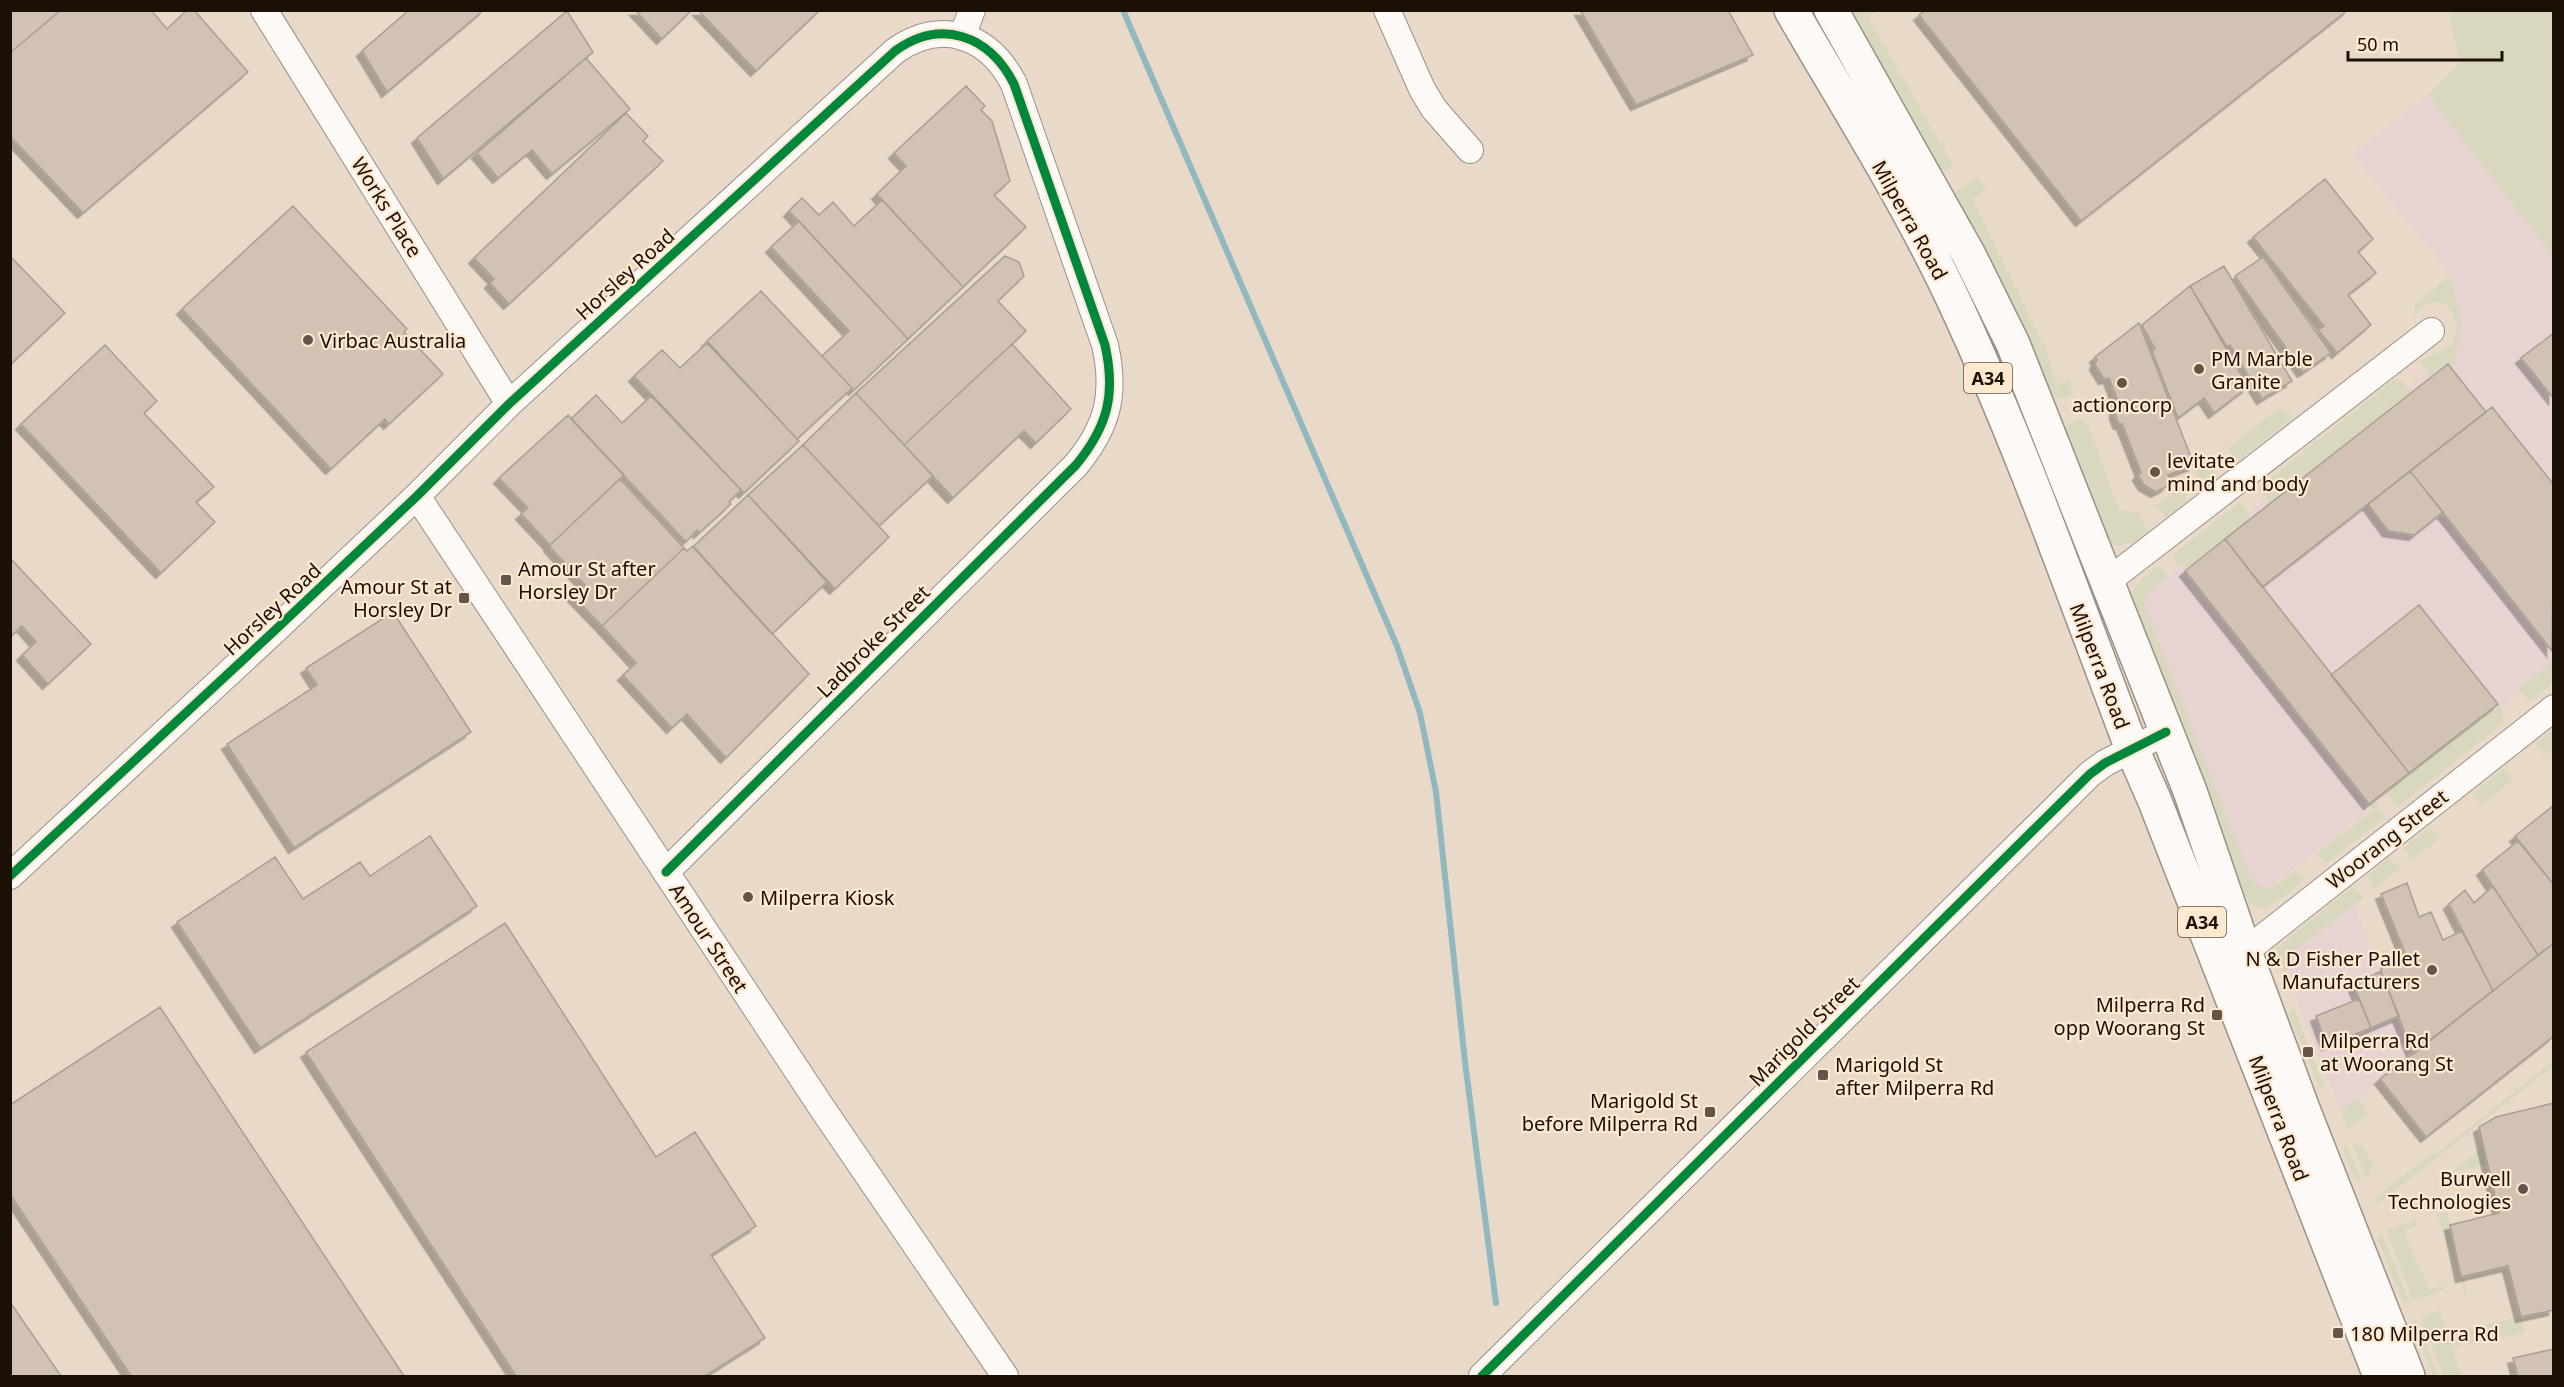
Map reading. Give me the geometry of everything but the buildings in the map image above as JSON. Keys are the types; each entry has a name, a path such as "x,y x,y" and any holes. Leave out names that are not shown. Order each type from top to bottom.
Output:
{"highway":[{"name":"Milperra Road","path":"1791,10 1905,207 1952,298 2001,406 2132,749 2307,1119 2408,1377"},
{"name":"Milperra Road","path":"1831,10 1996,306 2032,390 2190,791 2233,961 2380,1377"}],"street":[{"name":"Works Place","path":"264,10 509,404"},
{"path":"962,37 972,10"},
{"path":"1387,10 1428,99 1450,130 1470,150"},
{"name":"Horsley Road","path":"10,876 417,496 509,404 895,51 917,38 940,33 974,41 1002,63 1014,84 1097,318 1110,367 1107,411 1100,431"},
{"path":"2108,581 2431,331"},
{"name":"Ladbroke Street","path":"666,872 1076,465 1100,431"},
{"name":"Amour Street","path":"417,496 907,1236 1005,1377"},
{"name":"Woorang Street","path":"2233,961 2553,708"},
{"name":"Marigold Street","path":"1482,1377 2090,774 2105,763 2166,732"}],"shaded area":[{"path":"2428,95 2553,256 2553,667 2268,889 2252,884 2160,656 2142,597 2450,354 2456,360 2461,322 2451,275 2353,154"},
{"path":"2354,904 2413,1054 2341,1111 2288,976 2287,966 2293,952"}],"green space":[{"path":"1850,11 1878,11 1868,18 1955,168 1942,172"},
{"path":"2448,11 2553,11 2553,256 2428,95 2460,63"},
{"path":"1978,178 1986,190 1972,199 2045,347 2057,386 2069,377 2073,393 2069,397 2050,399 2013,310 1954,192"},
{"path":"2451,275 2461,322 2456,361 2450,366 2447,364 2431,377 2419,361 2451,346 2456,335 2456,324 2448,308 2441,303 2423,306 2415,315 2414,305"},
{"path":"2395,379 2402,381 2411,393 2270,503 2258,488"},
{"path":"2279,408 2294,417 2240,460 2232,456 2228,448"},
{"path":"2075,420 2082,420 2088,425 2119,510 2139,512 2148,532 2133,542 2116,546 2108,540 2062,429"},
{"path":"2208,453 2217,472 2206,487 2198,480 2194,465"},
{"path":"2184,483 2187,491 2186,502 2167,517 2155,506"},
{"path":"2240,502 2252,518 2187,569 2184,565 2180,568 2173,558 2175,553"},
{"path":"2157,567 2162,568 2169,576 2150,592 2145,606 2252,882 2271,889 2297,869 2304,880 2281,899 2264,907 2257,907 2249,902 2243,892 2140,631 2133,608 2132,594 2139,582"},
{"path":"2553,662 2553,683 2531,701 2517,689"},
{"path":"2498,704 2502,710 2504,723 2397,807 2385,791"},
{"path":"2553,729 2553,748 2544,755 2536,743"},
{"path":"2504,768 2513,780 2481,806 2472,794"},
{"path":"2373,801 2385,817 2327,863 2316,854 2373,810 2369,804"},
{"path":"2431,826 2440,838 2412,860 2404,848"},
{"path":"2389,858 2401,868 2373,890 2368,875"},
{"path":"2353,887 2364,897 2293,952 2288,959 2287,972 2283,971 2276,948"},
{"path":"2294,1007 2310,1049 2306,1050 2308,1055 2311,1054 2326,1089 2319,1088 2288,1012"},
{"path":"2553,1061 2553,1066 2378,1204 2376,1197 2434,1152 2436,1154"},
{"path":"2358,1097 2368,1115 2348,1130 2341,1111"},
{"path":"2352,1144 2360,1145 2374,1165 2367,1179"},
{"path":"2347,1145 2362,1181 2354,1178 2343,1149"},
{"path":"2483,1147 2488,1164 2455,1172 2458,1185 2451,1187 2448,1175"},
{"path":"2447,1212 2467,1294 2465,1295 2437,1214"},
{"path":"2416,1220 2418,1225 2403,1231 2430,1290 2442,1285 2444,1290 2413,1301 2386,1230"},
{"path":"2382,1233 2410,1303 2403,1302 2377,1239"},
{"path":"2439,1310 2448,1332 2521,1317 2525,1333 2452,1347 2461,1375 2443,1376 2421,1317"},
{"path":"2416,1319 2438,1376 2433,1376 2412,1324"}],"waterway":[{"path":"1123,10 1397,646 1420,713 1436,792 1465,1062 1496,1303"}],"cycle path":[{"path":"10,876 417,496 509,404 895,51 912,41 929,35 946,34 962,37 977,43 991,54 1004,67 1014,84 1105,345 1110,379 1107,409 1096,437 1076,465 666,872"},
{"path":"1482,1376 2090,774 2105,763 2166,732"}],"place":[{"name":"Virbac Australia","path":"308,340"},
{"name":"PM Marble Granite","path":"2199,369"},
{"name":"actioncorp","path":"2122,383"},
{"name":"levitate mind and body","path":"2155,472"},
{"name":"Amour St after Horsley Dr","path":"506,580"},
{"name":"Amour St at Horsley Dr","path":"464,598"},
{"name":"Milperra Kiosk","path":"748,897"},
{"name":"N & D Fisher Pallet Manufacturers","path":"2432,970"},
{"name":"Milperra Rd opp Woorang St","path":"2217,1015"},
{"name":"Milperra Rd at Woorang St","path":"2308,1052"},
{"name":"Marigold St after Milperra Rd","path":"1823,1075"},
{"name":"Marigold St before Milperra Rd","path":"1710,1112"},
{"name":"Burwell Technologies","path":"2523,1189"},
{"name":"180 Milperra Rd","path":"2338,1333"}]}
